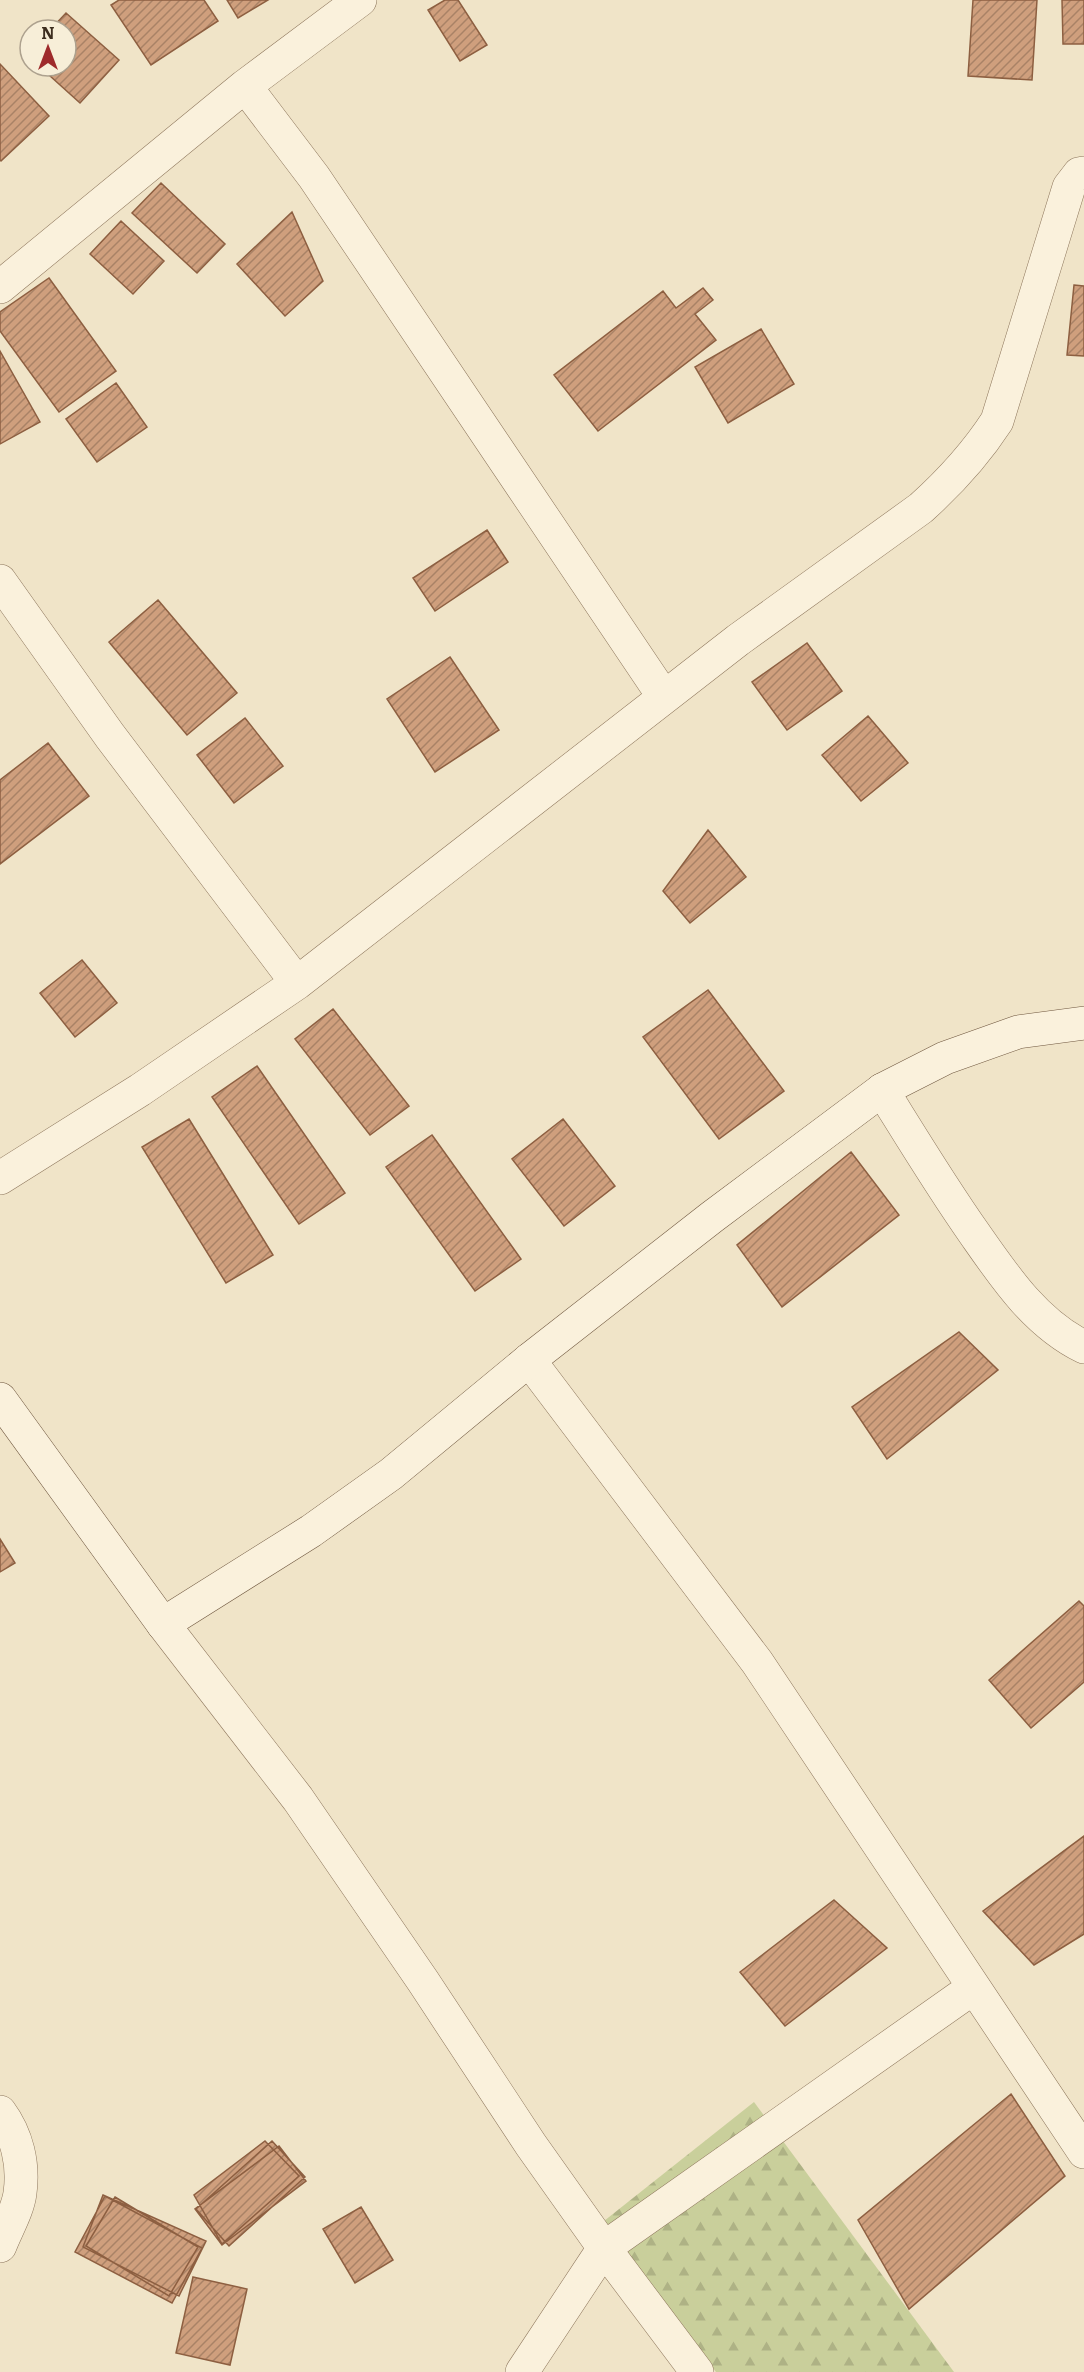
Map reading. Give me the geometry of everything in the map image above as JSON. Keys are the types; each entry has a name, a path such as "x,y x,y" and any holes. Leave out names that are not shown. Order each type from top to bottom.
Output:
{"street":[{"path":"0,287 245,86 360,0"},
{"path":"245,86 314,177 664,697"},
{"path":"0,1179 140,1090 297,983 664,697 921,508 948,484 978,450 996,421 1069,187 1079,174 1084,173"},
{"path":"0,581 110,736 297,983"},
{"path":"163,1624 311,1531 373,1486 712,1217 882,1090 945,1058 1018,1032 1084,1023"},
{"path":"882,1090 946,1193 1020,1297 1068,1339 1084,1347"},
{"path":"529,1360 757,1662 1084,2152"},
{"path":"0,1399 163,1624 298,1799 423,1981 531,2145 604,2248 697,2372"},
{"path":"522,2372 604,2248 973,1988"},
{"path":"0,2112 10,2126 20,2159 20,2195 0,2246"}],"green space":[{"path":"754,2102 954,2372 716,2372 604,2221"}],"building":[{"path":"119,0 204,0 218,21 151,65 111,5"},
{"path":"227,0 268,0 238,18"},
{"path":"445,0 458,0 487,45 460,61 428,10"},
{"path":"973,0 1037,0 1032,80 968,76"},
{"path":"1062,0 1084,0 1084,44 1063,44"},
{"path":"66,13 72,18 61,18"},
{"path":"78,24 119,60 80,103 52,78 78,78"},
{"path":"0,64 49,116 1,161 0,160"},
{"path":"161,183 225,244 197,273 132,213"},
{"path":"292,212 323,281 285,316 237,264"},
{"path":"121,221 164,261 133,294 90,254"},
{"path":"49,278 116,371 59,412 0,331 0,312"},
{"path":"1074,285 1084,286 1084,356 1067,355"},
{"path":"703,288 713,300 695,314 716,340 598,431 554,375 663,291 676,308"},
{"path":"761,329 794,384 728,423 695,367"},
{"path":"0,351 40,422 0,444"},
{"path":"116,383 147,427 97,462 66,419"},
{"path":"487,530 508,562 435,611 413,578"},
{"path":"158,600 237,693 187,735 109,642"},
{"path":"807,643 842,691 787,730 752,682"},
{"path":"450,657 499,730 435,772 387,699"},
{"path":"868,716 908,763 861,801 822,755"},
{"path":"245,718 283,766 234,803 197,755"},
{"path":"48,743 89,796 0,864 0,780"},
{"path":"708,830 746,877 690,923 663,891"},
{"path":"82,960 117,1003 75,1037 40,993"},
{"path":"708,990 784,1091 719,1139 643,1037"},
{"path":"333,1009 409,1106 370,1135 295,1039"},
{"path":"257,1066 345,1193 299,1224 212,1097"},
{"path":"189,1119 273,1255 226,1283 142,1147"},
{"path":"563,1119 615,1186 564,1226 512,1159"},
{"path":"432,1135 521,1259 475,1291 386,1167"},
{"path":"851,1152 899,1215 782,1307 737,1245"},
{"path":"959,1332 998,1370 887,1459 852,1407"},
{"path":"0,1539 15,1563 0,1572"},
{"path":"1079,1601 1084,1606 1084,1682 1031,1728 989,1680"},
{"path":"1084,1836 1084,1934 1034,1965 983,1911"},
{"path":"834,1900 887,1948 785,2026 740,1972"},
{"path":"1011,2094 1065,2176 909,2309 858,2220"},
{"path":"265,2141 299,2176 222,2244 194,2195"},
{"path":"272,2141 305,2177 229,2246 196,2209"},
{"path":"279,2146 306,2181 222,2245 195,2209"},
{"path":"103,2195 206,2241 179,2296 83,2247"},
{"path":"105,2196 202,2248 172,2303 75,2252"},
{"path":"115,2197 198,2247 169,2296 86,2246"},
{"path":"361,2207 393,2260 355,2283 323,2229"},
{"path":"193,2277 247,2289 230,2365 176,2353"}]}
